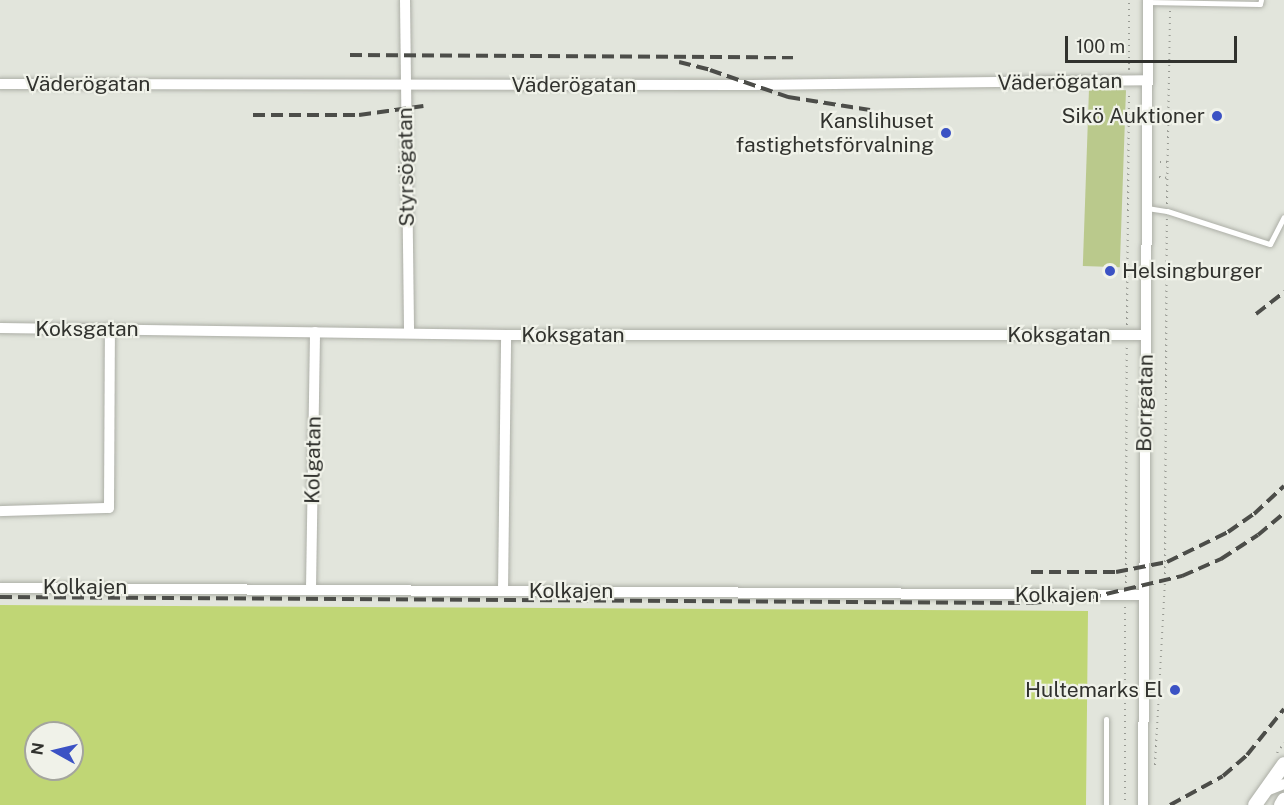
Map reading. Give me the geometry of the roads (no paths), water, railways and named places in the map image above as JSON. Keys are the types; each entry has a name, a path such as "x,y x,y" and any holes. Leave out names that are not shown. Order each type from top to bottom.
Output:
{"main road":[{"path":"1255,805 1284,764"},
{"path":"1281,805 1284,800"}],"street":[{"name":"Styrsögatan","path":"405,0 409,333"},
{"name":"Borrgatan","path":"1143,805 1148,1"},
{"name":"Väderögatan","path":"0,84 753,86 1148,80"},
{"name":"Koksgatan","path":"0,328 506,335 1146,335"},
{"path":"0,511 109,508 110,328"},
{"name":"Kolgatan","path":"311,589 315,332"},
{"path":"503,591 506,335"},
{"name":"Kolkajen","path":"0,588 1143,595"},
{"path":"1266,791 1284,784"}],"lane":[{"path":"1148,1 1260,4 1261,0"},
{"path":"1147,208 1167,211 1269,244 1284,217"},
{"path":"1106,719 1106,805"}],"railway":[{"path":"350,55 793,57"},
{"path":"679,62 710,70 788,97 870,110"},
{"path":"253,115 359,115 423,106"},
{"path":"1256,314 1284,292"},
{"path":"1031,572 1116,572 1167,562 1228,532 1254,514 1284,486"},
{"path":"0,597 1030,603 1089,598 1182,576 1221,559 1258,535 1284,513"},
{"path":"1170,805 1223,776 1247,755 1284,709"}],"place":[{"name":"Sikö Auktioner","path":"1217,116"},
{"name":"Kanslihuset fastighetsförvalning","path":"946,133"},
{"name":"Helsingburger","path":"1110,271"},
{"name":"Hultemarks El","path":"1175,690"}]}
